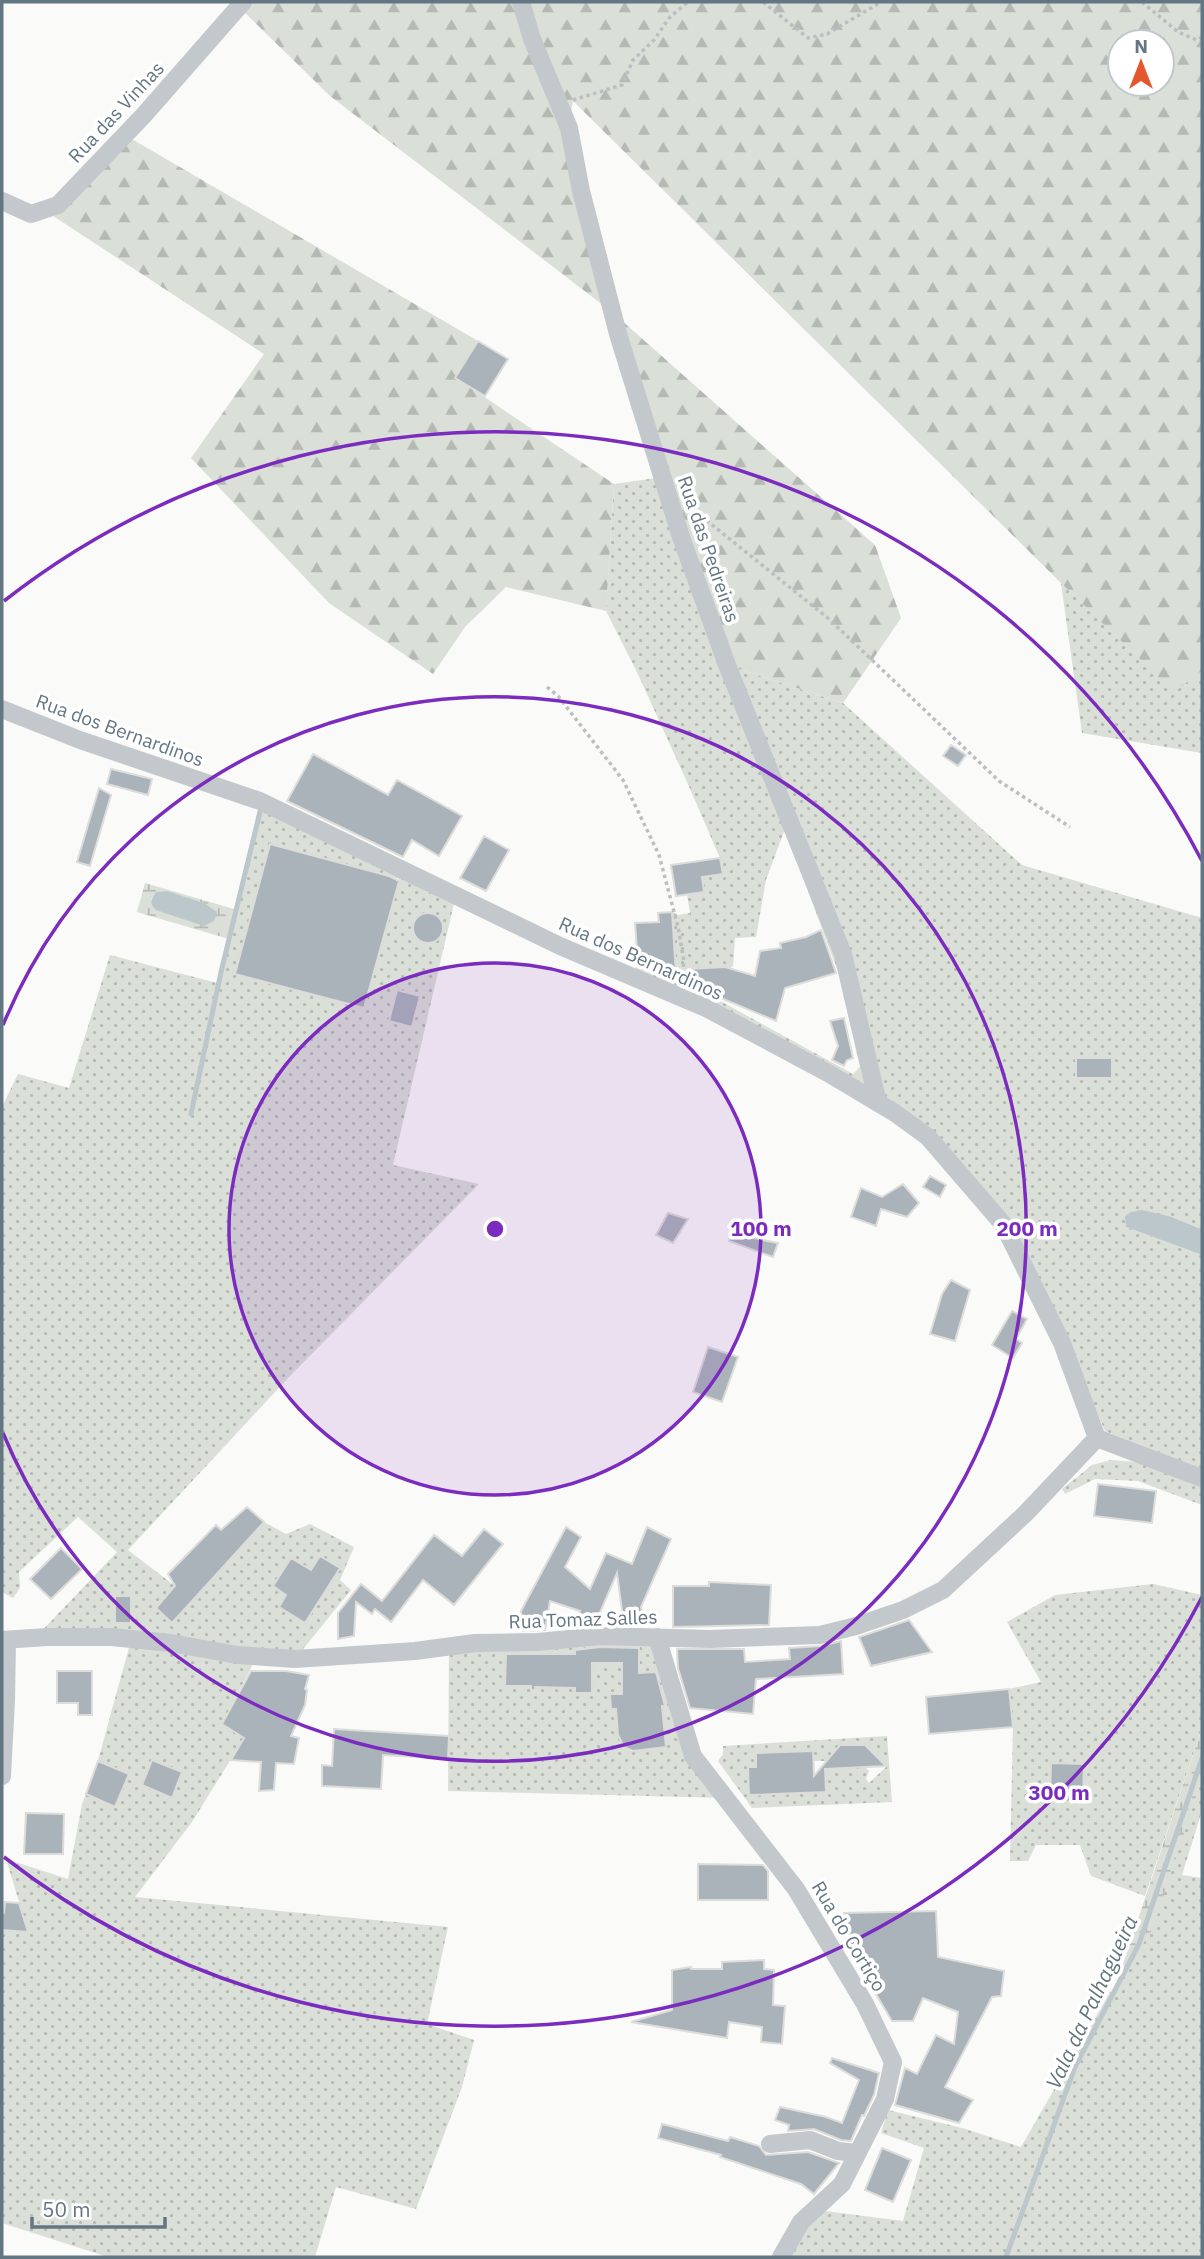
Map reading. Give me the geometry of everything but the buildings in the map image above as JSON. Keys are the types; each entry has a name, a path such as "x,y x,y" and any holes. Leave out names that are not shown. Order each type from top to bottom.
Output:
{"street":[{"name":"Rua das Vinhas","path":"2,201 31,215 58,205 144,115 243,2"},
{"name":"Rua das Pedreiras","path":"521,2 532,39 569,128 581,191 618,334 667,490 727,665 844,954 878,1103"},
{"name":"Rua dos Bernardinos","path":"2,709 80,740 260,802 560,946 708,1009 816,1066 878,1103 928,1137 1003,1224 1062,1343 1097,1438"},
{"path":"1097,1438 1187,1470 1202,1478"},
{"name":"Rua Tomaz Salles","path":"4,1640 112,1637 171,1643 237,1655 295,1659 415,1651 475,1643 538,1642 600,1636 710,1639 820,1635 903,1610 943,1590 1026,1513 1097,1438"},
{"name":"Rua do Cortiço","path":"657,1637 693,1756 796,1889 865,2004 893,2062 885,2099 842,2183 801,2222 780,2257"},
{"path":"2,1776 6,1700 4,1640"},
{"path":"769,2144 810,2140 838,2151 858,2152"}],"path":[{"path":"569,128 575,107 572,100 622,85 633,60 654,40 670,17 688,2"},
{"path":"763,2 808,38 827,34 881,2"},
{"path":"1142,2 1178,32 1198,40 1202,37"},
{"path":"667,490 829,619 999,781 1070,827"},
{"path":"547,687 558,696 623,780 659,855 684,961 680,997"}],"green space":[{"path":"243,2 1202,2 1202,671 1174,692 573,101 569,122 612,312 330,96 239,7"},
{"path":"125,135 478,341 456,378 614,484 606,611 506,587 465,627 433,674 329,603 191,458 264,354 44,210"},
{"path":"612,312 875,545 901,618 843,703 727,665"},
{"path":"663,477 727,665 843,703 1022,865 1202,918 1202,1227 1172,1217 1126,1227 1202,1255 1202,1469 1105,1431 1065,1341 1003,1224 895,1113 631,976 638,963 654,967 658,976 676,974 672,912 678,915 690,913 687,894 703,892 702,877 723,874 720,858 687,782 606,611 614,484","holes":["785,829 838,972 860,1067 853,1074 713,997 686,991 688,969 723,967 723,972 733,966 735,938 756,937 766,880","1077,1058 1112,1058 1112,1078 1077,1078"]},
{"path":"1061,583 1174,691 1202,671 1202,753 1082,733"},
{"path":"260,801 456,895 393,1165 479,1184 289,1377 128,1550 175,1586 156,1608 172,1623 264,1522 286,1534 310,1524 354,1547 340,1580 351,1590 295,1659 257,1656 222,1724 244,1738 192,1822 135,1897 448,1927 427,2024 474,2040 462,2087 416,2209 336,2187 315,2257 108,2257 2,2223 2,1930 28,1931 6,1859 68,1879 82,1804 99,1757 131,1640 35,1638 117,1552 78,1517 19,1572 20,1588 13,1598 2,1592 2,1107 18,1074 69,1088 110,955 217,983","holes":["270,844 399,879 364,1008 235,973","397,990 420,996 412,1027 389,1020"]},
{"path":"145,883 234,909 229,939 137,912","holes":["166,891 204,903 151,900 156,892"]},
{"path":"1111,1460 1138,1462 1202,1486 1202,1505 1138,1481 1095,1479 1065,1494 1062,1489 1092,1465"},
{"path":"1153,1584 1202,1595 1202,1728 1145,1896 1091,1876 1080,1845 1036,1845 1028,1861 1010,1861 1013,1727 1009,1689 1041,1682 1007,1622 1055,1595"},
{"path":"657,1637 689,1745 727,1798 448,1791 449,1647"},
{"path":"1202,1728 1202,1779 1153,1928 1114,1991"},
{"path":"887,1736 892,1802 752,1808 718,1761 723,1754 723,1746","holes":["865,1745 886,1767 869,1783 866,1779 869,1771 865,1767 825,1769 825,1792 749,1795 748,1767 756,1766 756,1753 813,1751 814,1761 827,1761"]},
{"path":"1202,1779 1202,1811 1182,1875 1202,1878 1202,2257 783,2257 817,2210 903,2221 924,2148 881,2133 888,2110 962,2128 1021,2147 1110,1992 1115,1991 1179,1846"}],"shaded area":[{"path":"167,891 204,903 217,912 214,921 204,926 156,910 152,903 154,895 156,892"},
{"path":"1142,1210 1202,1227 1202,1255 1126,1227 1125,1216"}],"waterway":[{"path":"191,1114 221,972 261,808"},
{"name":"Vala da Palhagueira","path":"1006,2257 1075,2067 1139,1944 1202,1758"}]}
